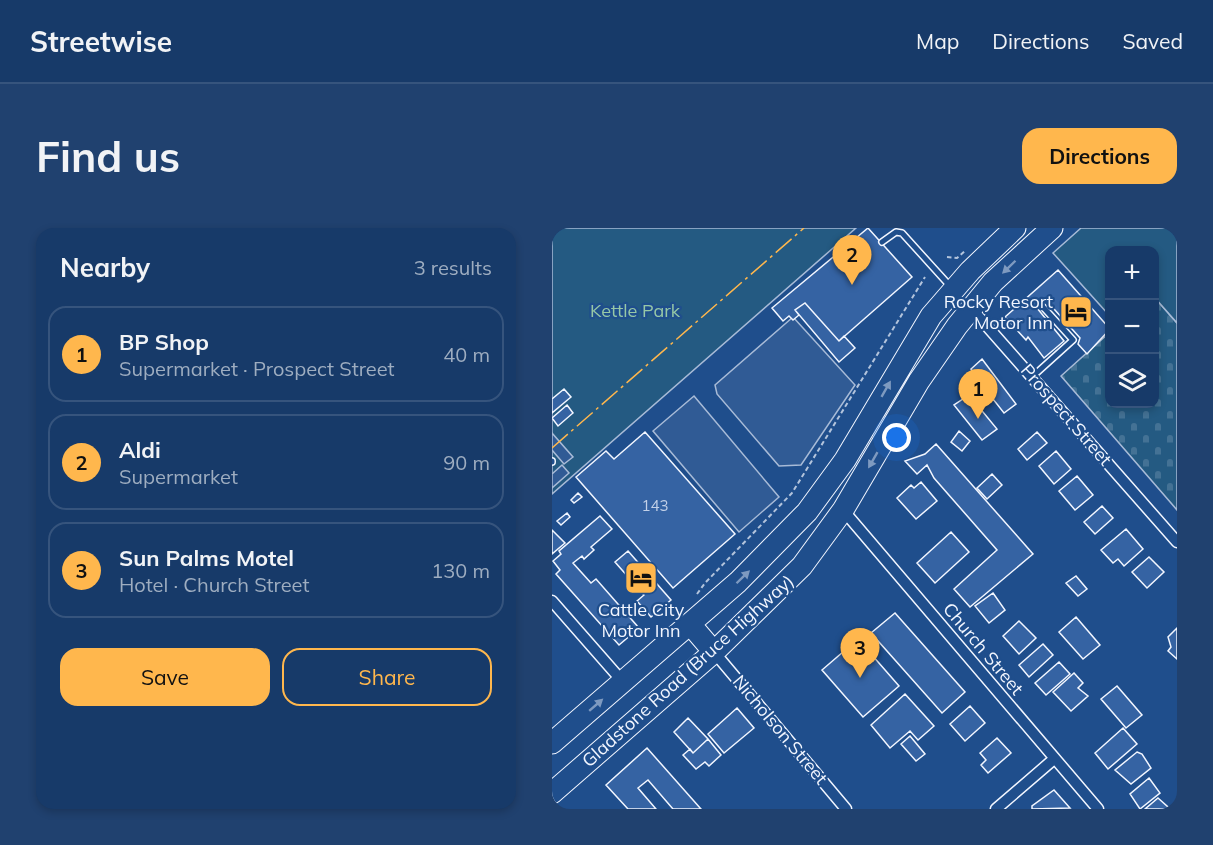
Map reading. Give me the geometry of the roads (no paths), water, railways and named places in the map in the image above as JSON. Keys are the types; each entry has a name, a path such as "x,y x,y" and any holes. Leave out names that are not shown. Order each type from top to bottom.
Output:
{"highway":[{"name":"Gladstone Road (Bruce Highway)","path":"552,743 753,568 822,494 845,460 914,342 953,290 1015,228"},
{"name":"Gladstone Road (Bruce Highway)","path":"552,794 714,651 787,583 843,510 919,381 971,308 993,282 1052,228"},
{"name":"Prospect Street","path":"953,290 971,308"},
{"name":"Nicholson Street","path":"690,624 714,651"}],"street":[{"name":"Prospect Street","path":"971,308 1177,542"},
{"name":"Church Street","path":"843,510 1098,809"},
{"path":"552,601 623,682"},
{"name":"Nicholson Street","path":"714,651 846,809"},
{"path":"996,809 1054,759"}],"lane":[{"path":"882,242 896,232 902,233 953,290"},
{"path":"1032,376 1073,340 1043,307"}],"place":[{"name":"Aldi","path":"852,285"},
{"name":"Rocky Resort Motor Inn","path":"1076,312"},
{"name":"BP Shop","path":"978,419"},
{"name":"Cattle City Motor Inn","path":"641,578"},
{"name":"Sun Palms Motel","path":"860,678"}],"park label":[{"name":"Kettle Park","path":"635,311"}]}
